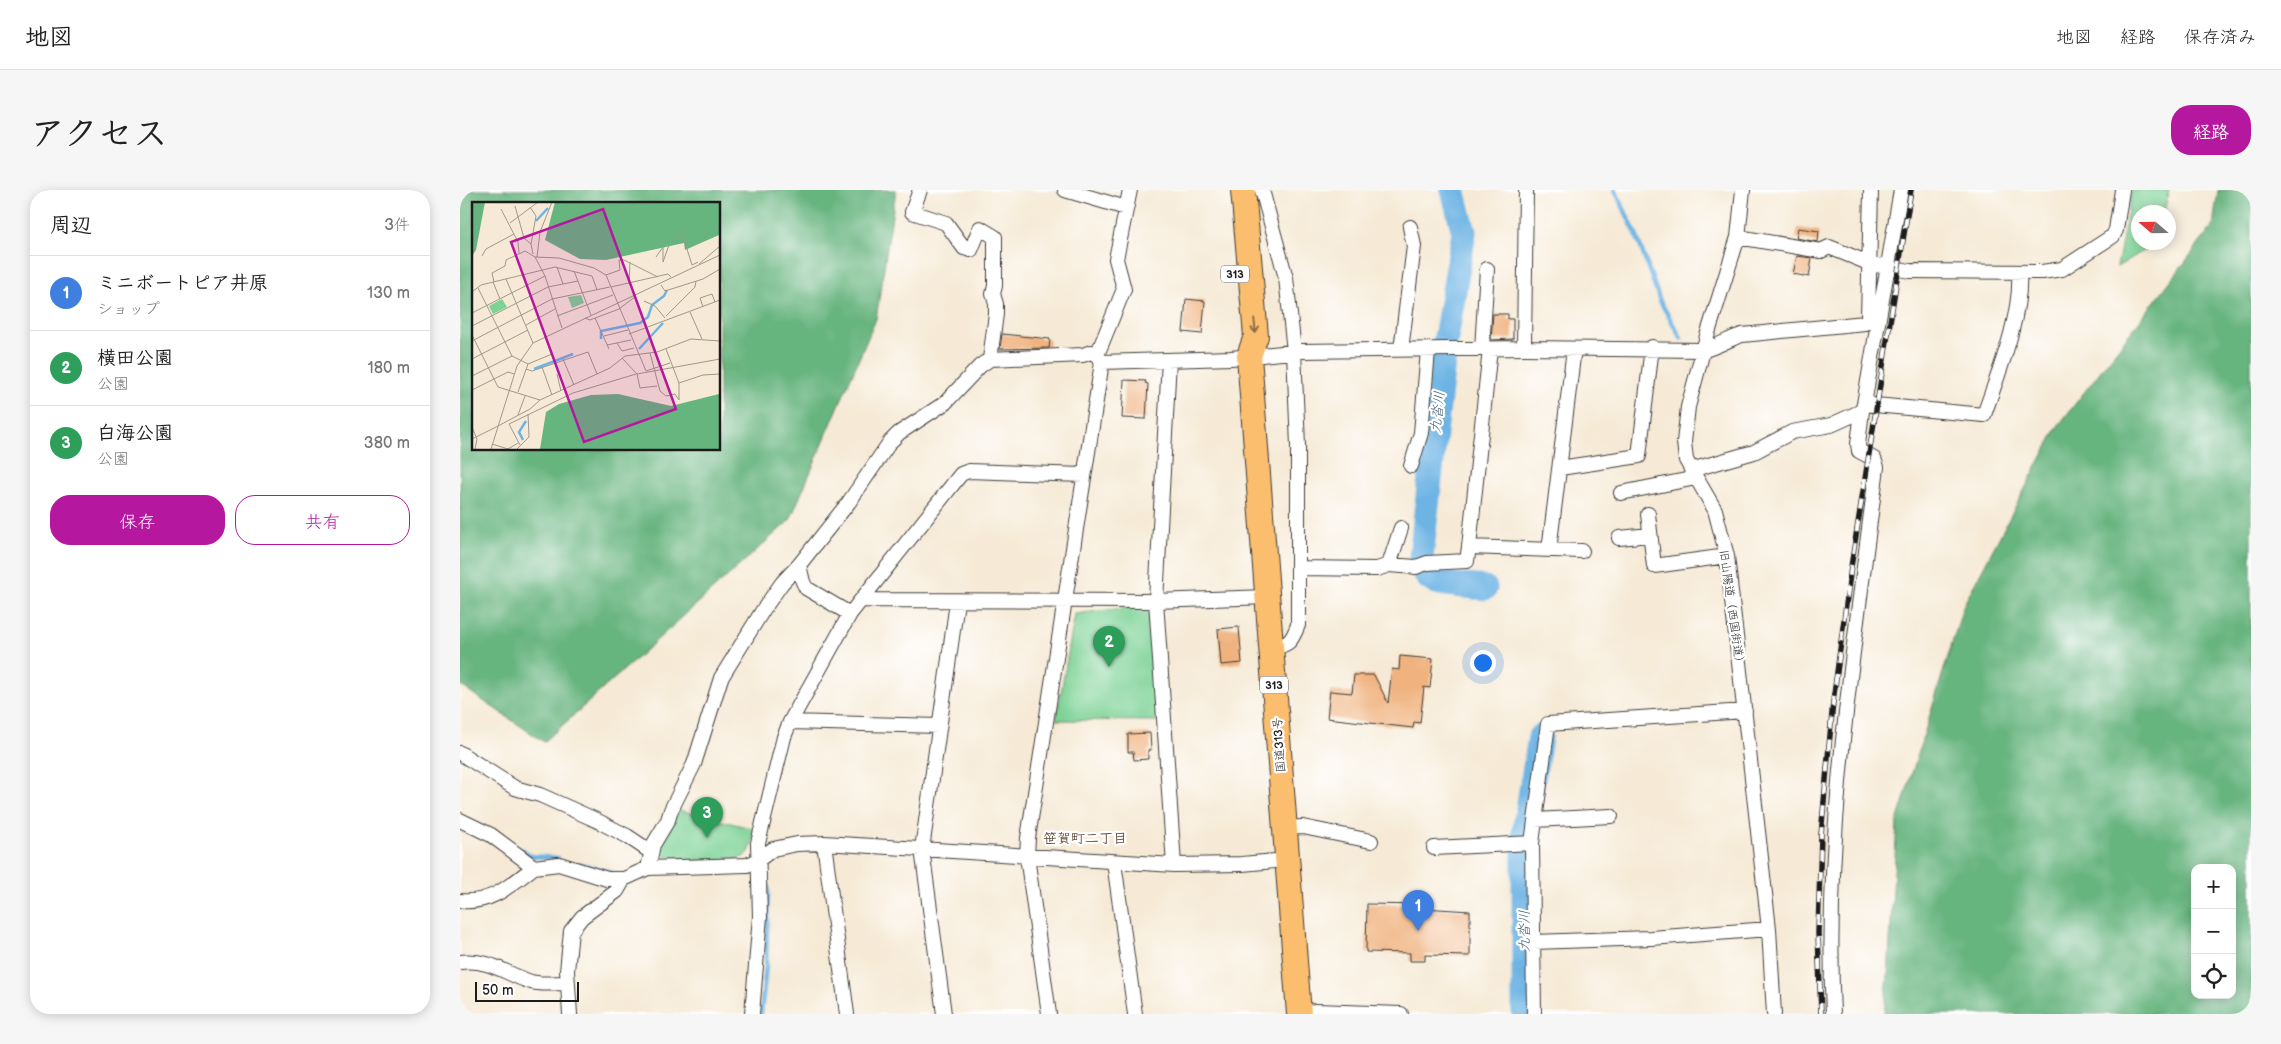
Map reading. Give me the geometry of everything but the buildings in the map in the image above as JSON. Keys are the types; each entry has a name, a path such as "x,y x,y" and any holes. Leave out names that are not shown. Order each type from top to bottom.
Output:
{"highway":[{"name":"国道313号","path":"1228,190 1240,341 1249,356"},
{"name":"国道313号","path":"1243,190 1256,336 1249,356 1299,1013"}],"street":[{"path":"920,190 912,212 946,222 964,248 970,250 980,228 995,237 993,294 996,314 990,359"},
{"path":"1065,190 1126,208"},
{"path":"1049,1014 1027,856 1099,358 1124,289 1116,259 1130,190"},
{"path":"1262,190 1286,278 1294,352 1298,446 1298,625 1291,641 1286,645 1271,648"},
{"path":"1524,348 1526,190"},
{"name":"旧山陽道（西国街道）","path":"1743,190 1738,237 1703,350 1688,407 1685,425 1685,452 1694,474 1715,510 1727,556 1769,929 1774,1014"},
{"path":"648,868 651,852 694,764 721,678 763,610 782,582 799,565 899,433 945,403 980,366 990,359 1083,355 1091,352 1099,358 1169,360 1294,352 1440,349 1652,348 1703,350 1716,348 1732,338 1742,335 1865,323 1868,319 1871,264 1871,190"},
{"path":"1833,1014 1830,960 1831,885 1836,801 1877,467 1874,459 1859,451 1858,444 1901,190"},
{"path":"1738,237 1821,251 1834,248 1871,264 1932,272 2019,274 2062,269 2108,240 2116,230 2122,190"},
{"path":"1400,350 1414,246 1410,227"},
{"path":"1299,568 1377,569 1389,565 1421,565 1468,561 1486,349 1487,269"},
{"path":"1621,493 1694,474 1754,452 1792,432 1831,425 1863,408 1984,414 2015,314 2020,287 2019,274"},
{"path":"1560,468 1639,456 1652,348"},
{"path":"1411,466 1421,433 1440,349"},
{"path":"1549,550 1574,349"},
{"path":"1169,360 1156,601 1174,865"},
{"path":"752,1014 760,916 757,861 760,833 784,737 790,722 850,614 961,474 970,471 1083,475"},
{"path":"1648,514 1654,566 1727,556"},
{"path":"1389,565 1401,528"},
{"path":"1619,538 1650,535"},
{"path":"1469,547 1582,550"},
{"path":"799,565 806,588 850,614"},
{"path":"861,600 957,602 1156,601 1267,597"},
{"path":"944,1014 922,849 957,602"},
{"path":"1534,1014 1532,843 1548,724 1745,711"},
{"path":"790,722 939,726"},
{"path":"460,753 515,788 540,795 596,820 627,836 651,852"},
{"path":"1535,820 1611,816"},
{"path":"460,820 491,835 534,867"},
{"path":"1284,828 1304,827 1371,841"},
{"path":"460,900 490,898 502,892 534,867 558,864 607,879 624,879 648,868 736,867 757,861 773,849 797,844 824,843 1174,865 1242,864 1287,860"},
{"path":"824,843 847,1014"},
{"path":"1434,848 1532,843"},
{"path":"1114,862 1135,1014"},
{"path":"570,1014 567,983 571,931 582,917 617,891 624,879"},
{"path":"1534,942 1651,938 1769,929"},
{"path":"460,962 476,960 490,964 533,983 567,983"},
{"path":"1299,1013 1316,1011 1401,1014"}],"green space":[{"path":"460,190 896,190 876,319 790,520 544,742 460,685"},
{"path":"2132,190 2169,190 2166,205 2131,205 2131,250 2145,250 2117,267"},
{"path":"2218,190 2251,190 2251,1014 1884,1014 1897,822 1964,604 2058,426 2213,226"},
{"path":"1139,606 1149,614 1157,721 1056,720 1075,614"},
{"path":"678,810 755,829 749,852 743,857 719,861 690,860 656,853"}],"waterway":[{"name":"九沓川","path":"1453,190 1464,232 1445,344 1421,558 1426,575 1430,579 1448,584 1485,588"},
{"path":"1615,190 1636,234 1660,301 1681,338"},
{"name":"九沓川","path":"1523,839 1540,737"},
{"name":"九沓川","path":"1524,848 1524,1014"},
{"path":"523,850 530,856 558,858"},
{"path":"580,864 610,872"},
{"path":"761,1014 766,966 768,887"}],"railway":[{"path":"1821,1014 1818,933 1821,835 1833,702 1851,567 1911,190"}],"place":[{"name":"横田公園","path":"1109,667"},
{"name":"白海公園","path":"707,838"},
{"name":"ミニボートピア井原","path":"1418,931"}],"district":[{"name":"笹賀町二丁目","path":"1085,838"}]}
